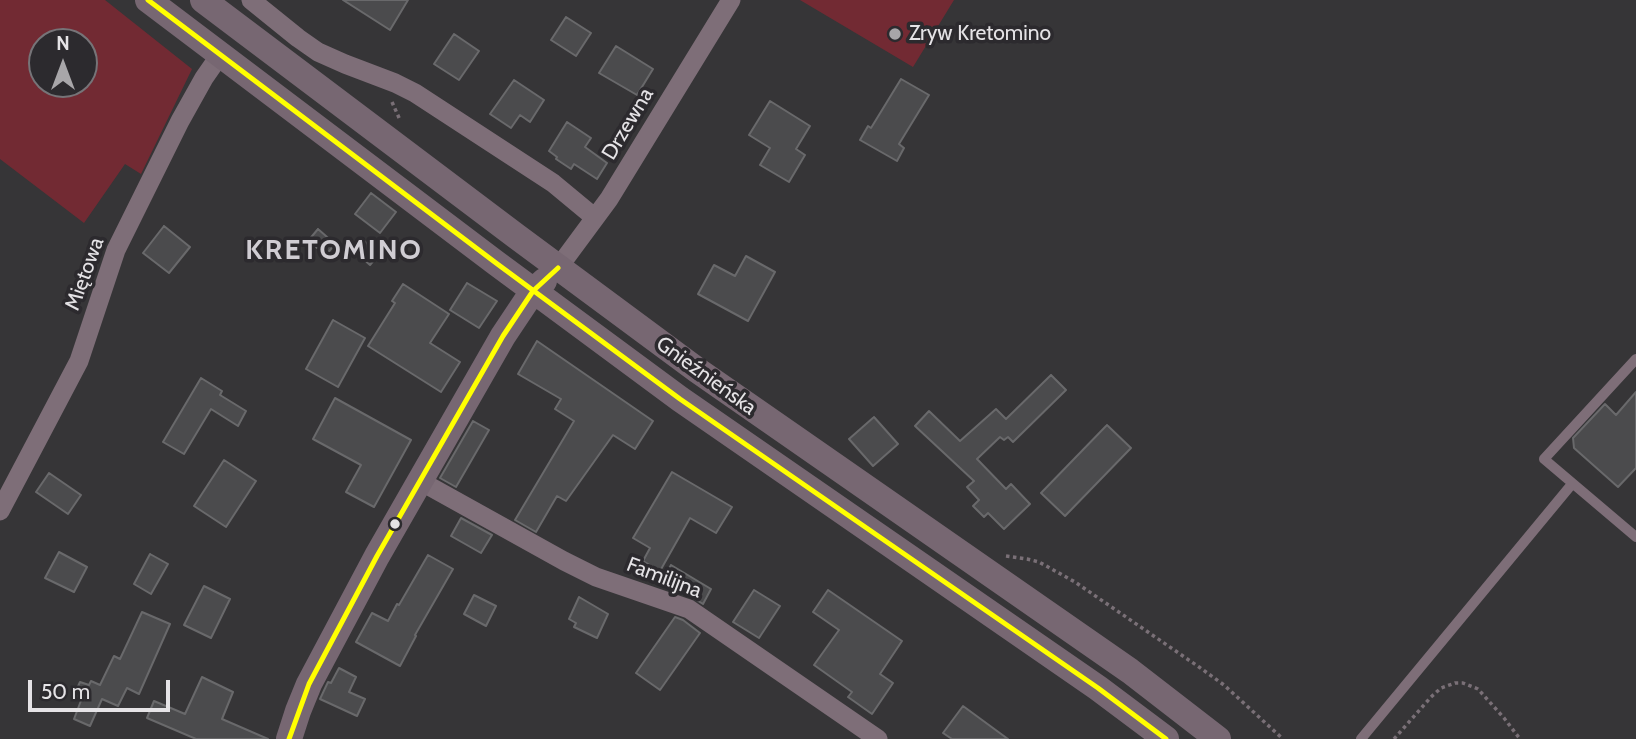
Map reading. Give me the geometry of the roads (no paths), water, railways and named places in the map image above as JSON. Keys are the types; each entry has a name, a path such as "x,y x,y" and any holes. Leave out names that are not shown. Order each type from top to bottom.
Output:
{"main road":[{"name":"Gnieźnieńska","path":"148,0 691,407 1098,688 1166,739"},
{"name":"Gnieźnieńska","path":"203,0 558,268 747,405 1130,671 1218,739"},
{"path":"289,739 301,703 321,659 377,556 503,336 533,291 558,268"}],"street":[{"path":"251,0 318,52 415,93 544,177 594,218"},
{"name":"Drzewna","path":"558,268 609,199 731,0"},
{"name":"Miętowa","path":"0,511 79,361 116,250 180,121 220,55"},
{"name":"Familijna","path":"420,481 596,577 689,609 878,739"}],"lane":[{"path":"1636,359 1544,459 1636,537"},
{"path":"1361,739 1572,484"}],"place":[{"name":"Zryw Kretomino","path":"895,34"}],"district":[{"name":"KRETOMINO","path":"334,251"}]}
